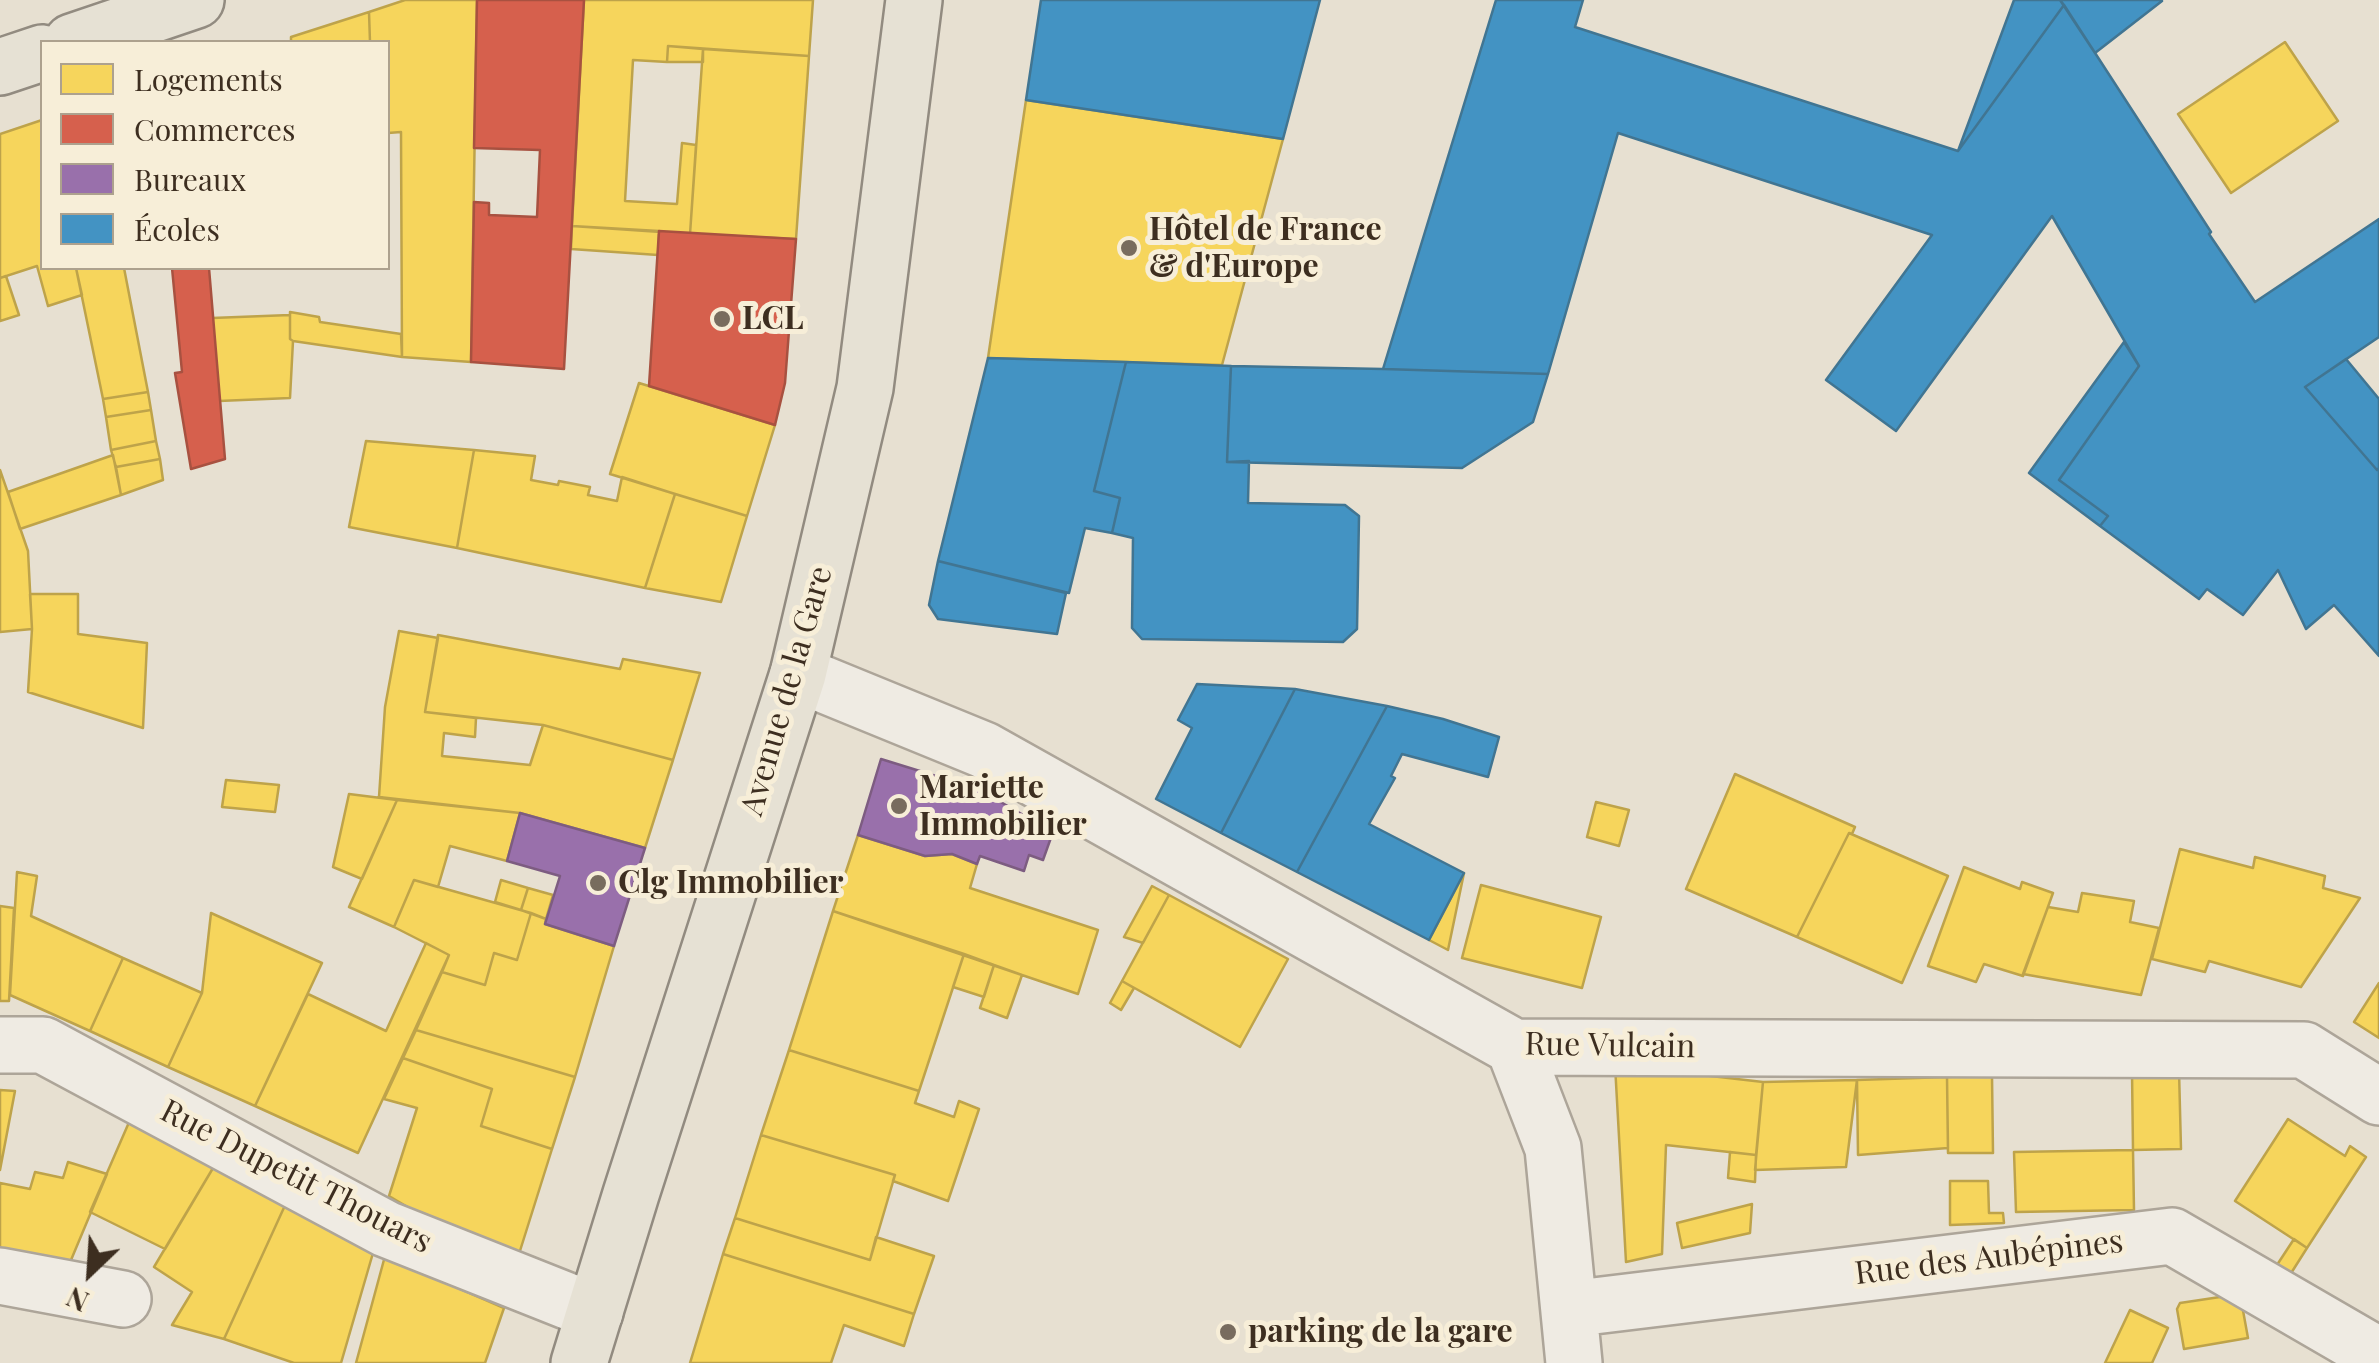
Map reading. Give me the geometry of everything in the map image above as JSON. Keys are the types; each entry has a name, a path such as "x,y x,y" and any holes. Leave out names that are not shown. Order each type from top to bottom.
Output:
{"main road":[{"path":"78,40 196,0"},
{"name":"Avenue de la Gare","path":"579,1363 798,674 865,388 914,0"},
{"path":"0,67 40,54"}],"street":[{"name":"Rue Vulcain","path":"798,674 984,750 1514,1047 2304,1050 2379,1096"},
{"name":"Rue Dupetit Thouars","path":"0,1045 43,1045 386,1229 595,1312"},
{"path":"1514,1047 1553,1148 1574,1363"},
{"name":"Rue des Aubépines","path":"1569,1308 2172,1236 2379,1356"},
{"path":"0,1276 123,1299"}],"building: Logements":[{"path":"405,0 477,0 471,362 402,357 401,132 390,133 390,40 370,40 369,12"},
{"path":"584,0 813,0 809,56 668,46 667,62 633,60 625,201 677,204 682,143 696,145 690,234 572,226"},
{"path":"369,12 370,40 291,37"},
{"path":"2285,42 2338,121 2231,193 2178,114"},
{"path":"668,46 703,49 703,62 667,62"},
{"path":"703,49 809,56 796,239 690,234"},
{"name":"Hôtel de France & d'Europe","path":"1026,100 1283,139 1222,365 988,358"},
{"path":"40,121 40,270 76,270 82,295 48,306 37,266 0,278 0,134"},
{"path":"572,226 659,231 658,255 571,249"},
{"path":"76,270 124,270 148,392 103,399"},
{"path":"6,276 19,315 0,321 0,278"},
{"path":"290,312 319,317 320,322 401,334 402,357 293,341"},
{"path":"290,315 290,398 219,401 212,318"},
{"path":"639,383 775,425 747,516 610,474"},
{"path":"148,392 151,410 106,417 103,399"},
{"path":"151,410 156,441 111,450 106,417"},
{"path":"156,441 160,459 116,467 111,450"},
{"path":"366,441 474,450 457,548 349,527"},
{"path":"474,450 535,456 531,480 590,487 588,495 617,501 622,477 675,494 645,588 457,548"},
{"path":"113,455 121,495 20,529 8,492"},
{"path":"160,459 163,480 121,495 116,467"},
{"path":"0,470 28,551 32,629 0,632"},
{"path":"675,494 747,516 721,602 645,588"},
{"path":"30,594 78,594 78,634 147,643 143,728 28,692"},
{"path":"399,631 438,638 425,712 476,718 475,737 444,733 442,756 530,765 543,725 673,760 645,848 520,813 379,797 385,707"},
{"path":"438,635 620,669 623,659 700,673 673,760 543,725 425,712"},
{"path":"1735,774 1855,827 1797,937 1686,889"},
{"path":"226,780 279,785 275,812 222,807"},
{"path":"349,794 397,800 362,879 333,867"},
{"path":"397,800 520,813 507,861 450,846 438,887 414,880 394,927 349,907"},
{"path":"1596,802 1629,810 1619,846 1587,837"},
{"path":"1849,833 1948,876 1902,983 1797,937"},
{"path":"858,835 925,856 952,854 977,864 970,888 1098,930 1078,994 833,911"},
{"path":"2180,849 2253,868 2255,857 2325,876 2323,888 2360,898 2301,987 2209,961 2205,972 2152,959"},
{"path":"1964,867 2020,889 2022,882 2053,893 2023,976 1984,964 1976,982 1928,966"},
{"path":"17,872 37,876 31,916 123,958 90,1031 10,995"},
{"path":"1464,873 1448,950 1429,940"},
{"path":"414,880 531,913 517,960 494,953 485,985 442,972 449,955 394,927"},
{"path":"501,880 528,888 521,910 495,902"},
{"path":"1481,885 1601,917 1582,988 1462,958"},
{"path":"1152,886 1169,895 1143,943 1124,937"},
{"path":"528,888 553,895 546,919 521,910"},
{"path":"2082,893 2134,901 2130,922 2159,928 2141,995 2023,974 2048,907 2078,912"},
{"path":"1169,895 1288,959 1240,1047 1122,981"},
{"path":"0,906 14,908 9,1001 0,1001"},
{"path":"833,911 964,954 919,1091 789,1050"},
{"path":"211,913 322,963 255,1106 168,1067 202,993"},
{"path":"531,913 546,919 545,924 614,946 575,1077 416,1030 442,972 485,985 494,953 517,960"},
{"path":"426,943 449,955 358,1153 255,1106 308,994 386,1031"},
{"path":"964,954 994,965 984,997 953,987"},
{"path":"123,958 202,993 168,1067 90,1031"},
{"path":"994,965 1022,975 1007,1018 980,1008"},
{"path":"1122,981 1134,988 1121,1010 1110,1003"},
{"path":"2379,983 2379,1038 2354,1022"},
{"path":"416,1030 575,1077 552,1149 481,1126 492,1089 403,1058"},
{"path":"789,1050 919,1091 915,1103 954,1117 959,1101 979,1109 948,1201 893,1181 895,1175 761,1135"},
{"path":"403,1058 492,1089 481,1126 552,1149 519,1254 448,1231 389,1196 417,1108 384,1099"},
{"path":"1615,1065 1763,1082 1756,1155 1666,1145 1662,1254 1626,1262"},
{"path":"2179,1070 2181,1149 2133,1150 2132,1072"},
{"path":"1992,1075 1993,1153 1948,1153 1947,1077"},
{"path":"1947,1077 1948,1148 1858,1155 1857,1080"},
{"path":"1857,1080 1846,1167 1755,1170 1763,1082"},
{"path":"0,1090 15,1091 0,1170"},
{"path":"2288,1119 2345,1156 2350,1146 2366,1157 2307,1248 2235,1201"},
{"path":"130,1120 216,1163 165,1249 90,1212"},
{"path":"761,1135 895,1175 870,1260 735,1218"},
{"path":"2133,1150 2134,1210 2016,1212 2014,1152"},
{"path":"1730,1152 1756,1155 1755,1182 1728,1178"},
{"path":"68,1162 107,1174 66,1272 0,1258 0,1183 30,1189 35,1172 63,1178"},
{"path":"216,1163 287,1201 224,1339 172,1325 192,1292 154,1267"},
{"path":"1950,1181 1988,1181 1989,1213 2003,1213 2004,1223 1950,1225"},
{"path":"287,1201 373,1253 341,1363 294,1363 224,1339"},
{"path":"1752,1204 1750,1233 1682,1248 1677,1223"},
{"path":"735,1218 870,1260 876,1237 934,1256 914,1314 723,1254"},
{"path":"2294,1239 2307,1248 2288,1278 2273,1271"},
{"path":"723,1254 914,1314 904,1346 844,1325 831,1363 690,1363"},
{"path":"385,1256 504,1308 485,1363 356,1363"},
{"path":"2240,1294 2248,1338 2184,1349 2177,1309 2180,1303"},
{"path":"2130,1310 2168,1328 2152,1363 2105,1363"}],"building: Commerces":[{"path":"477,0 584,0 564,369 471,362 474,202 489,203 489,215 537,217 540,150 474,148"},
{"name":"LCL","path":"659,231 796,239 785,383 775,425 649,386"},
{"path":"172,270 209,270 225,459 191,469 175,373 182,372"}],"building: Bureaux":[{"path":"881,759 978,789 1053,832 1043,860 1029,855 1024,871 980,856 977,864 952,854 925,856 858,835"},
{"path":"520,813 645,848 614,946 545,924 560,876 507,861"}],"building: Écoles":[{"path":"1041,0 1320,0 1283,139 1026,100"},
{"path":"1496,0 1583,0 1575,27 1958,151 2064,5 2255,302 2379,219 2379,337 2305,387 2379,468 2379,656 2334,605 2306,629 2278,570 2243,615 2207,589 2199,599 2100,526 2108,516 2059,480 2139,366 2052,216 1896,431 1826,380 1932,235 1618,133 1548,374 1383,369"},
{"path":"2014,0 2060,0 2064,5 1958,151"},
{"path":"2060,0 2161,0 2162,1 2095,53"},
{"path":"2124,342 2139,366 2059,480 2108,516 2100,526 2029,473"},
{"path":"988,358 1126,362 1094,491 1120,498 1112,533 1085,528 1069,593 938,561"},
{"path":"2346,359 2379,399 2377,470 2305,387"},
{"path":"1126,362 1231,366 1227,462 1249,461 1248,503 1345,505 1359,516 1357,629 1343,642 1142,639 1132,628 1133,538 1112,533 1120,498 1094,491"},
{"path":"1231,366 1548,374 1533,422 1462,468 1227,462"},
{"path":"938,561 1066,593 1057,634 938,619 929,605"},
{"path":"1197,684 1295,689 1221,833 1156,799 1192,728 1178,720"},
{"path":"1295,689 1387,706 1297,872 1221,833"},
{"path":"1387,706 1499,737 1488,777 1402,754 1391,776 1395,778 1369,824 1464,873 1429,940 1297,872"}],"place":[{"name":"Hôtel de France & d'Europe","path":"1129,248"},
{"name":"LCL","path":"722,319"},
{"name":"Mariette Immobilier","path":"899,806"},
{"name":"Clg Immobilier","path":"598,883"},
{"name":"parking de la gare","path":"1228,1332"}]}
